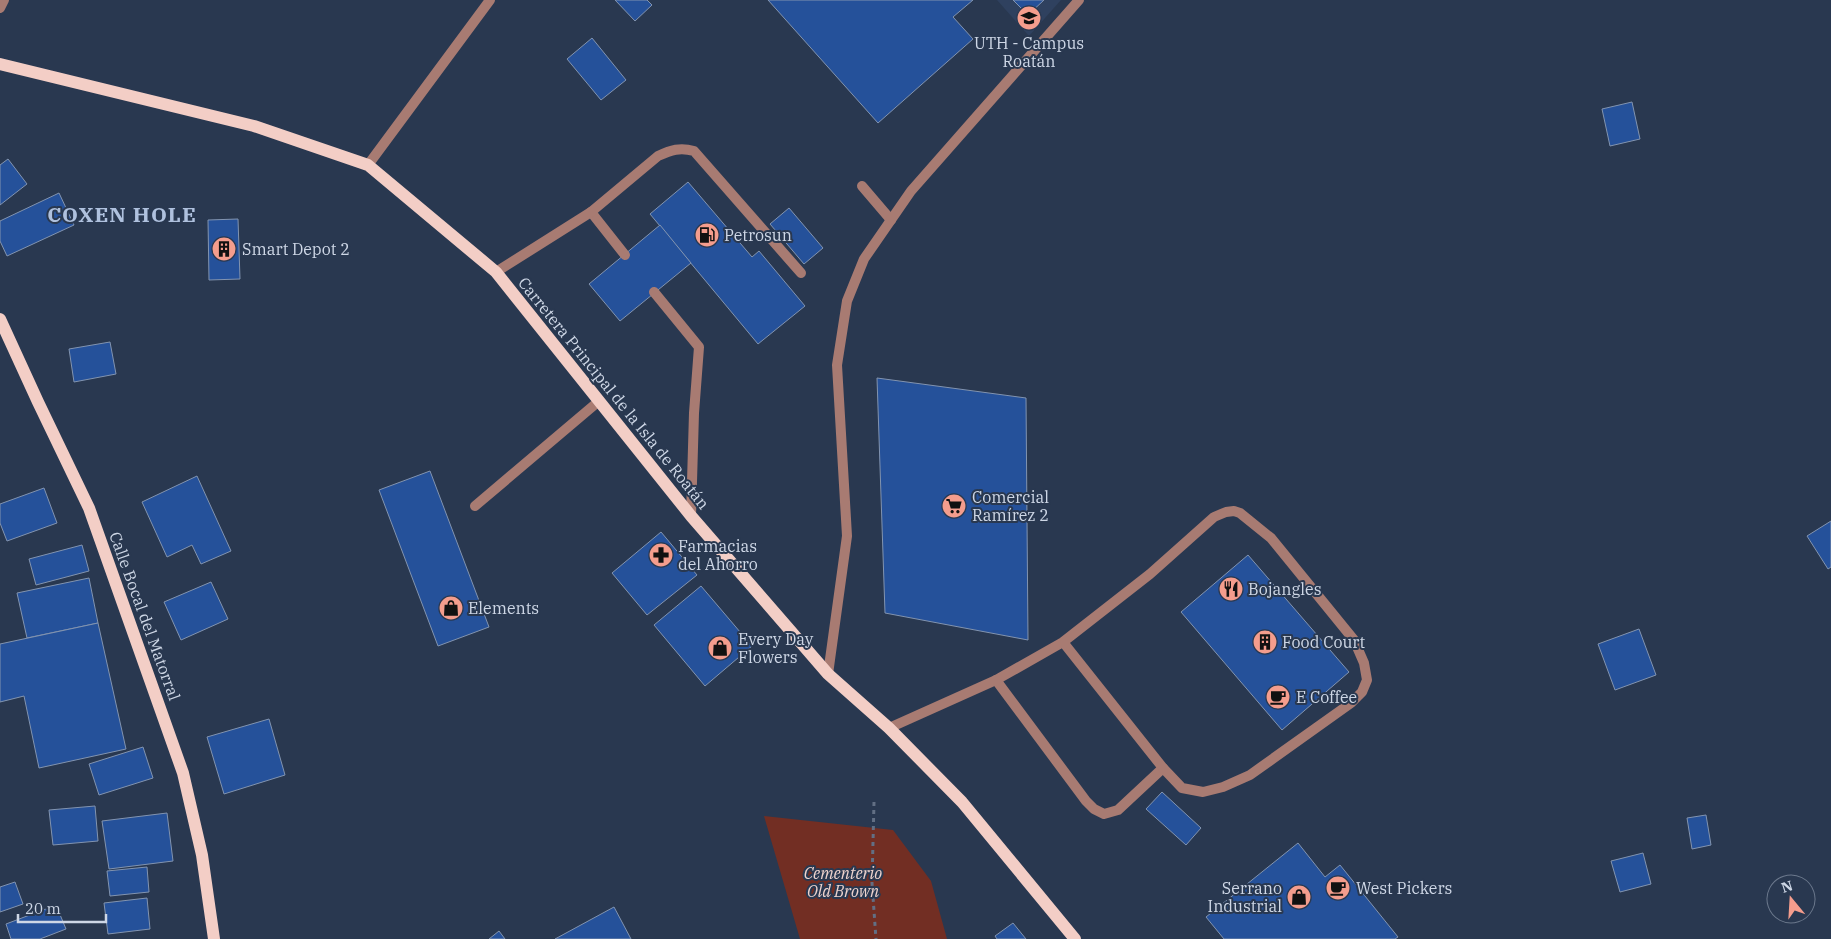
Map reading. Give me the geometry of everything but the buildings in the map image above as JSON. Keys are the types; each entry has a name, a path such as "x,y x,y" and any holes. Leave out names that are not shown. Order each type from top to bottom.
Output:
{"main road":[{"name":"Carretera Principal de la Isla de Roatán","path":"0,64 254,126 368,165 496,272 692,516 828,674 889,728 962,802 1076,939"},
{"name":"Calle Bocal del Matorral","path":"0,319 89,508 183,773 202,855 214,939"}],"street":[{"path":"0,8 4,0"},
{"path":"368,165 490,0"},
{"path":"828,674 847,536 837,365 847,301 864,259 911,191 1079,0"},
{"path":"496,272 591,212 658,156 683,148 694,151 801,273"},
{"path":"862,186 892,220"},
{"path":"591,212 625,255"},
{"path":"654,292 699,348 694,413 692,516"},
{"path":"474,506 599,401"},
{"path":"889,728 996,680 1063,642 1150,574 1214,517 1234,511 1240,513 1271,538 1354,640 1364,663 1367,680 1362,692 1351,703 1250,775 1223,787 1203,792 1182,788 1163,768 1063,642"},
{"path":"996,680 1086,801 1094,809 1104,814 1118,810 1163,768"}],"path":[{"path":"874,802 872,883 876,939"}],"shaded area":[{"name":"UTH - Campus Roatán","path":"997,0 1061,0 1029,36"}],"green space":[{"name":"Cementerio Old Brown","path":"764,816 893,830 931,881 947,939 800,939"}],"place":[{"name":"UTH - Campus Roatán","path":"1029,18"},
{"name":"Petrosun","path":"707,235"},
{"name":"Smart Depot 2","path":"224,249"},
{"name":"Comercial Ramírez 2","path":"954,506"},
{"name":"Farmacias del Ahorro","path":"661,555"},
{"name":"Bojangles","path":"1231,589"},
{"name":"Elements","path":"451,608"},
{"name":"Food Court","path":"1265,642"},
{"name":"Every Day Flowers","path":"720,648"},
{"name":"E Coffee","path":"1278,697"},
{"name":"West Pickers","path":"1338,888"},
{"name":"Serrano Industrial","path":"1299,897"}],"district":[{"name":"COXEN HOLE","path":"122,215"}]}
